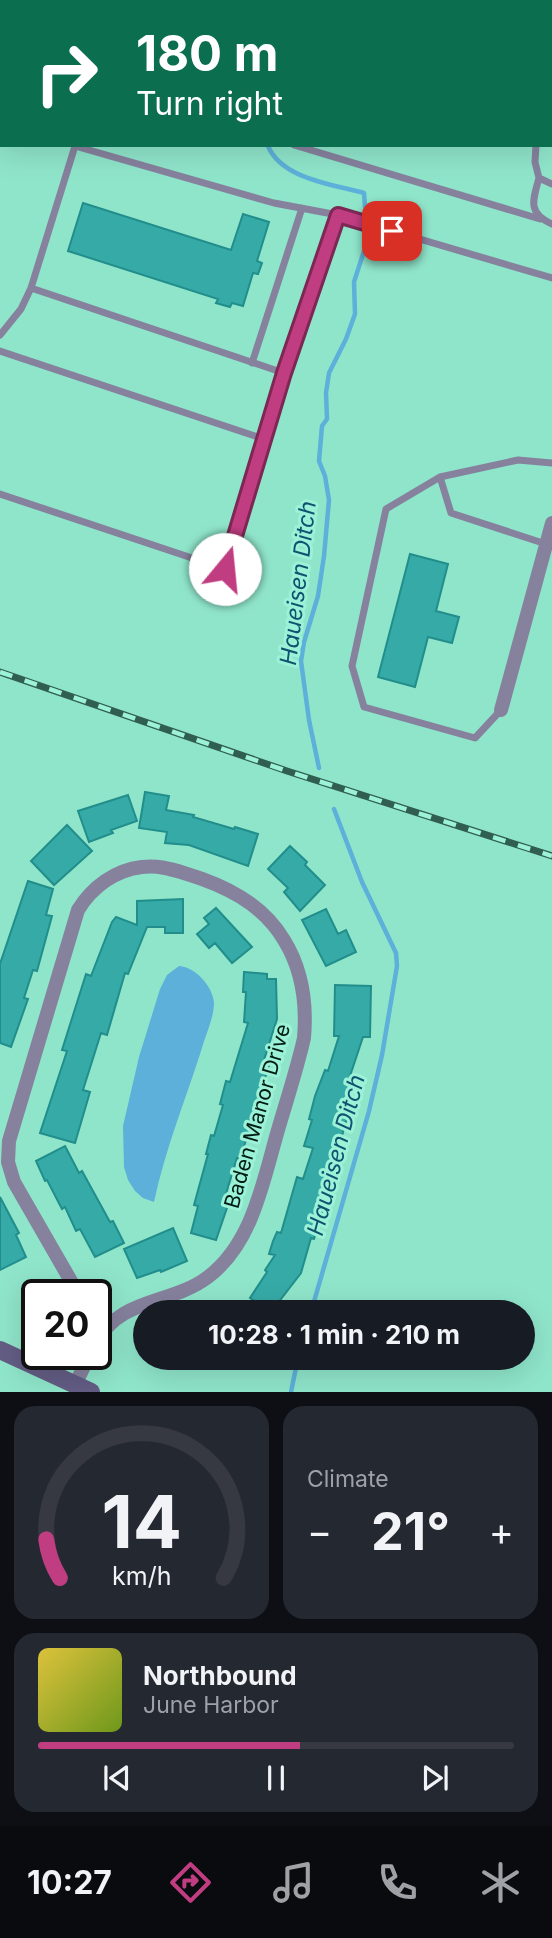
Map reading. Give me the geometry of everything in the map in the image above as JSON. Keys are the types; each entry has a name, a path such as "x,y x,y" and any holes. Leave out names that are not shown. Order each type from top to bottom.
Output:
{"main road":[{"path":"0,1350 83,1388"}],"street":[{"path":"501,710 552,523"},
{"name":"Baden Manor Drive","path":"70,1279 14,1182 8,1152 12,1129 74,921 84,900 109,878 136,867 168,869 221,885 255,907 283,937 293,957 304,993 306,1022 301,1052 254,1212 238,1244 222,1264 201,1282 131,1308 112,1318"},
{"path":"83,1388 87,1370"}],"lane":[{"path":"0,335 21,309 31,288 75,147"},
{"path":"79,147 274,202 338,215 552,278"},
{"path":"300,147 552,224"},
{"path":"536,147 535,162 539,178 534,209 540,219"},
{"path":"539,178 552,184"},
{"path":"252,363 302,208"},
{"path":"0,494 225,569 284,373 338,215"},
{"path":"31,288 284,373"},
{"path":"0,351 264,439"},
{"path":"501,710 475,738 364,707 352,666 386,509 440,477 518,460 552,463"},
{"path":"440,477 451,513 547,544"}],"water":[{"path":"179,966 192,970 202,979 213,997 214,1009 169,1145 154,1202 143,1198 128,1180 124,1167 123,1126 139,1057 160,989 167,975"}],"building":[{"path":"83,203 231,250 243,214 269,222 257,261 262,263 258,274 253,273 243,306 232,303 230,307 216,303 218,299 68,251"},
{"path":"410,554 448,564 436,611 459,617 452,643 428,637 415,687 378,677"},
{"path":"145,792 169,796 166,810 194,815 193,817 258,834 248,866 189,845 165,843 167,832 139,828"},
{"path":"128,795 137,821 111,830 113,833 89,842 78,811"},
{"path":"67,825 92,851 54,885 31,861"},
{"path":"290,846 325,885 300,911 284,892 288,888 268,869"},
{"path":"28,881 53,889 46,915 52,916 37,971 33,970 24,998 28,999 11,1047 0,1043 0,964"},
{"path":"183,899 183,933 165,933 165,927 147,927 128,974 125,973 107,1035 101,1033 83,1090 90,1092 75,1143 40,1133 67,1051 62,1050 86,974 91,976 112,922 116,917 137,925 137,901"},
{"path":"216,908 252,947 232,963 215,943 209,948 197,934 209,924 204,918"},
{"path":"326,909 338,934 346,930 356,952 326,966 302,920"},
{"path":"244,972 267,974 267,979 276,979 277,1019 264,1060 270,1062 253,1117 254,1127 250,1141 246,1140 240,1159 237,1158 225,1197 230,1199 216,1240 191,1233 198,1206 194,1205 211,1135 214,1136 223,1105 220,1104 226,1081 230,1082 248,1023 244,1022"},
{"path":"335,985 371,986 370,1037 363,1037 350,1076 354,1078 345,1105 350,1107 314,1239 311,1238 301,1273 280,1300 253,1300 250,1298 275,1255 269,1254 277,1232 281,1233 297,1177 303,1179 313,1148 304,1146 312,1120 309,1119 315,1096 325,1070 328,1071 339,1036 334,1036"},
{"path":"65,1146 124,1243 95,1257 80,1229 76,1231 65,1207 62,1209 36,1161"},
{"path":"0,1197 19,1233 16,1235 26,1257 0,1270"},
{"path":"173,1228 187,1261 137,1278 124,1249"}],"waterway":[{"name":"Haueisen Ditch","path":"269,147 284,166 296,173 364,193 365,207"},
{"name":"Haueisen Ditch","path":"319,768 301,661 318,596 324,556 329,500 319,461 322,426 327,419 326,393 329,373 355,314 354,282 365,242"},
{"name":"Haueisen Ditch","path":"314,1300 369,1111 382,1055 397,966 396,953 362,882 334,809"},
{"name":"Haueisen Ditch","path":"291,1392 296,1370"}],"railway":[{"path":"0,672 287,771 552,856"}],"route":[{"path":"225,569 284,373 338,215 392,231"}]}
